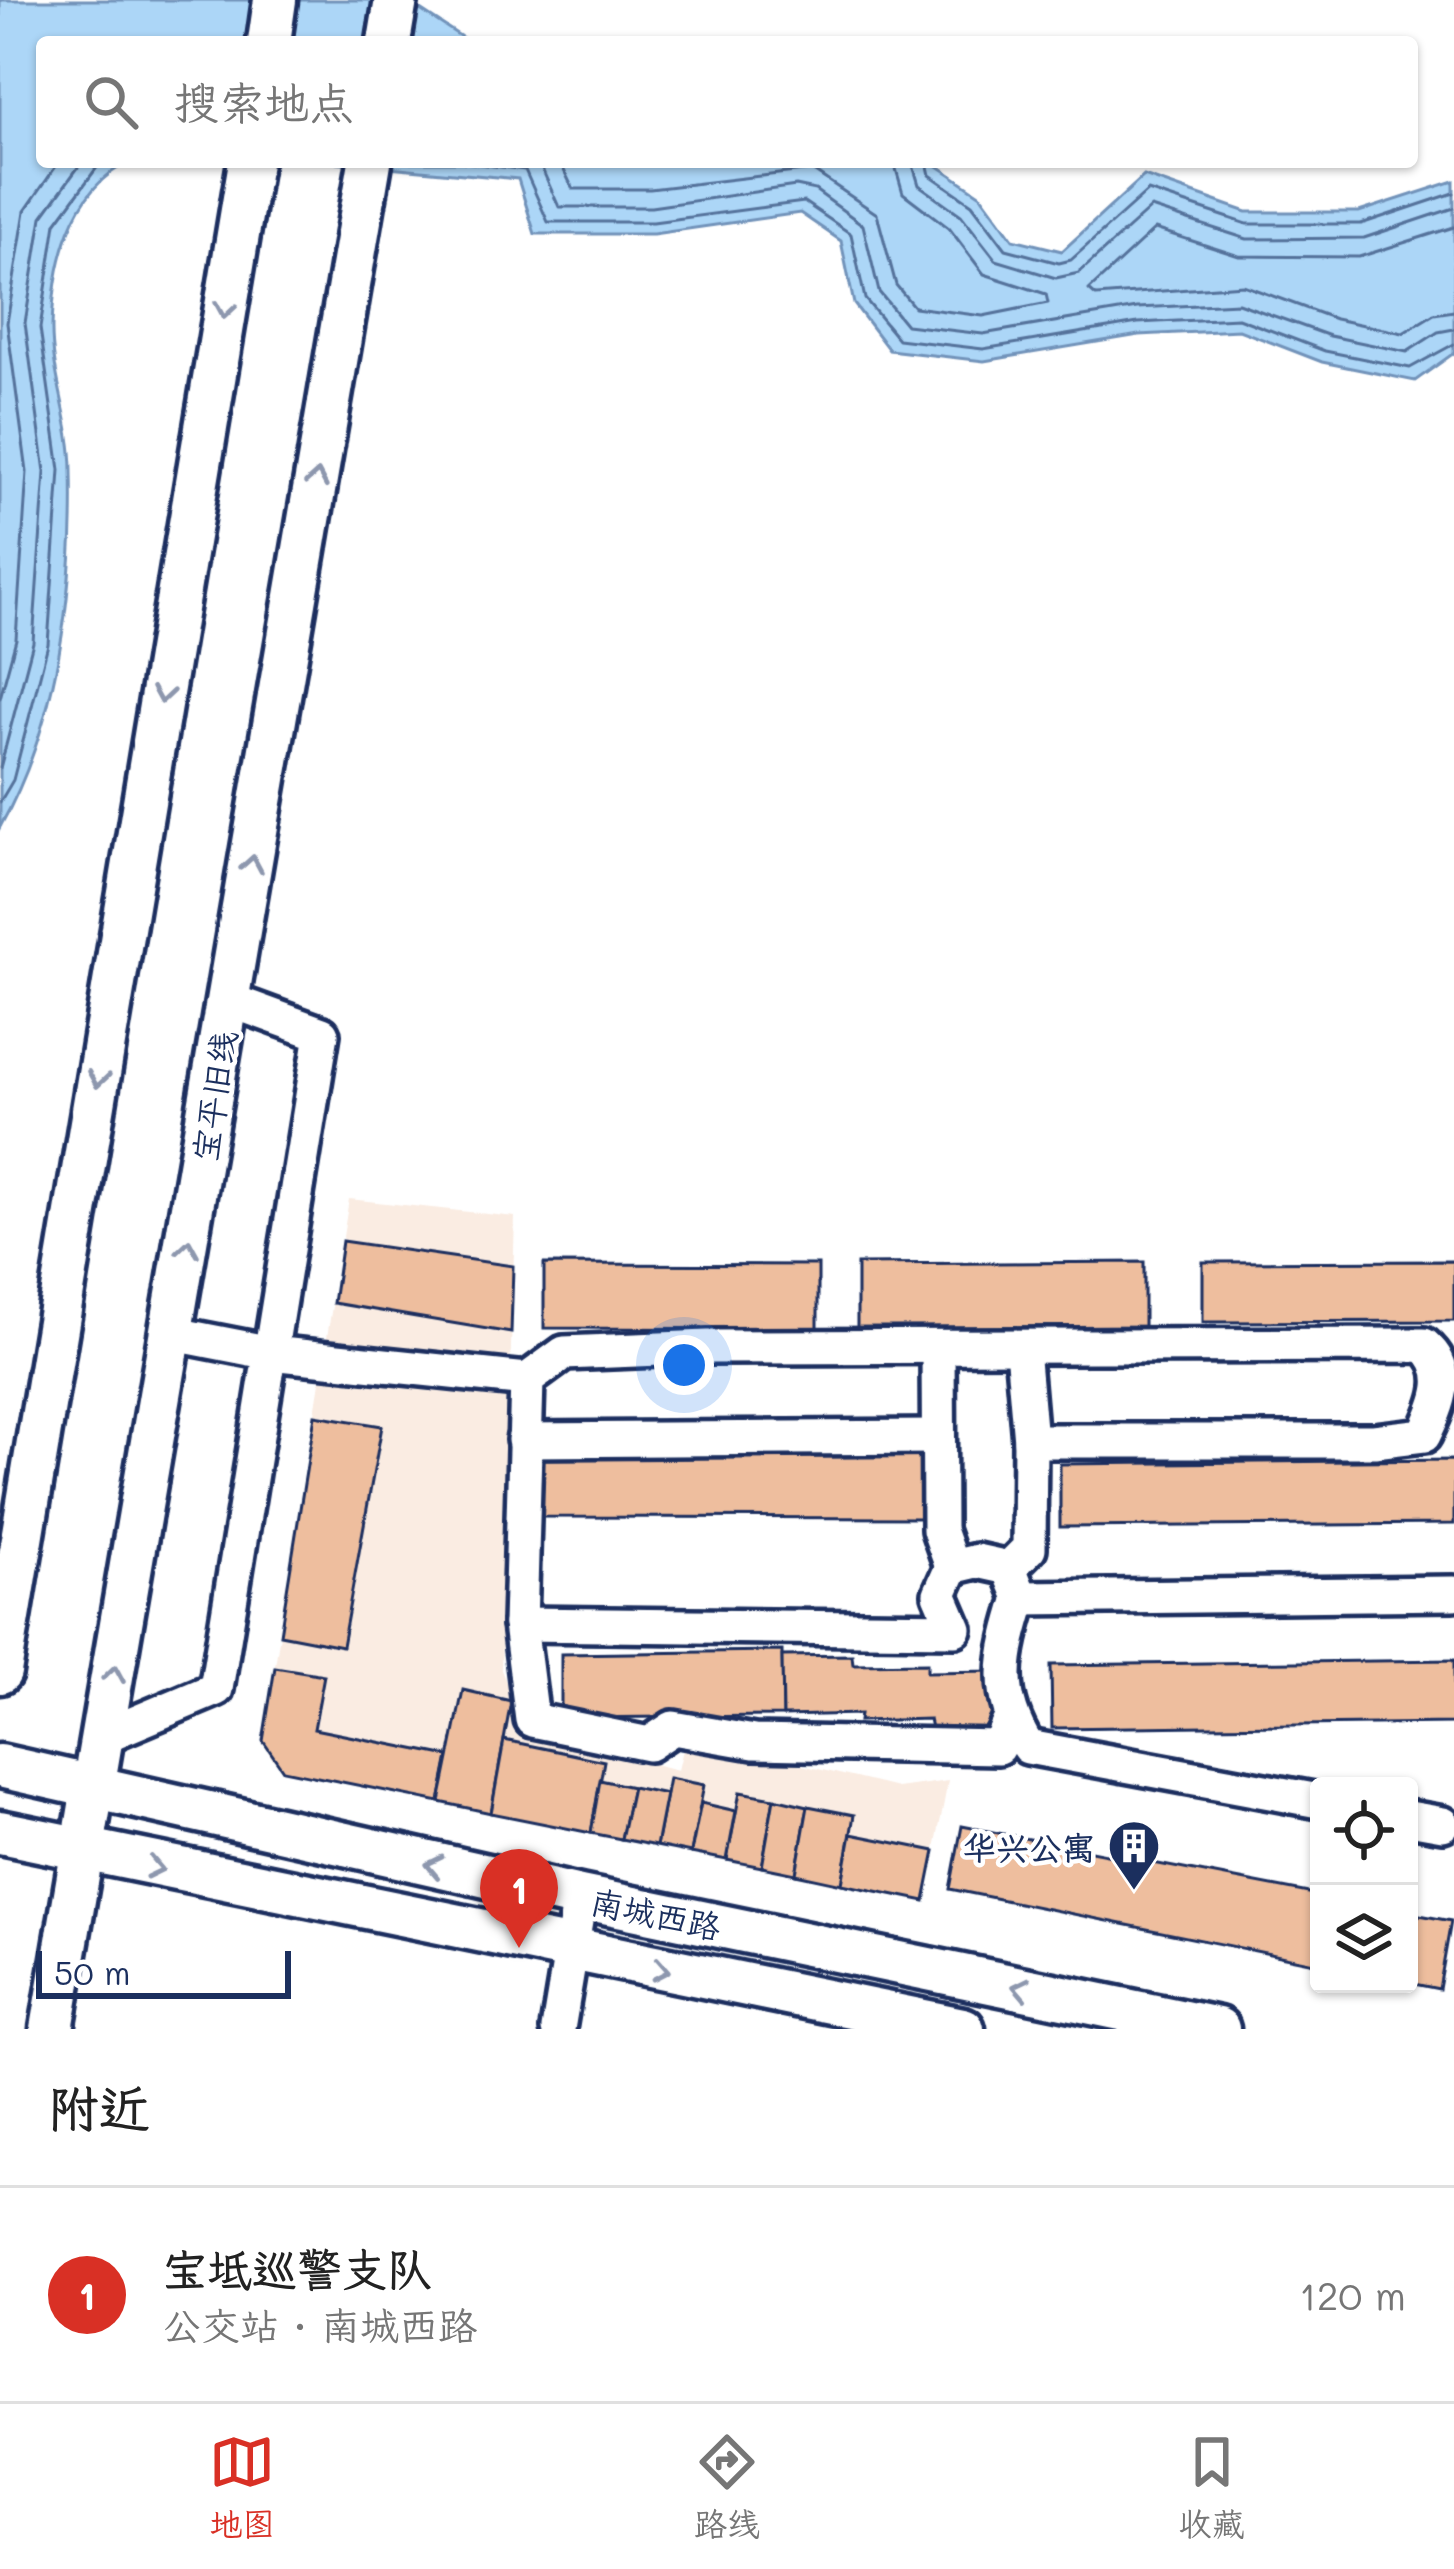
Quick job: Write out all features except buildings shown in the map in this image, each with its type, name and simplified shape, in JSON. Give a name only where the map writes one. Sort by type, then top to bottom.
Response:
[{"type":"main road","points":[[270,36],[275,0]]},
{"type":"main road","points":[[390,36],[396,0]]},
{"type":"main road","name":"宝平旧线","points":[[52,2029],[369,168]]},
{"type":"main road","points":[[0,1672],[247,178]]},
{"type":"main road","name":"南城西路","points":[[0,1766],[580,1898],[1218,2029]]},
{"type":"main road","name":"南城西路","points":[[0,1832],[82,1853],[948,2027]]},
{"type":"street","points":[[104,1736],[216,1689],[322,1034],[229,1000]]},
{"type":"street","points":[[174,1334],[271,1353],[527,1380],[564,1353],[708,1347],[1424,1345],[1436,1355],[1443,1379],[1424,1435],[1374,1441],[1030,1441]]},
{"type":"street","points":[[938,1349],[939,1530],[952,1567],[940,1594],[955,1629]]},
{"type":"street","points":[[1022,1349],[1030,1441],[1029,1548],[1002,1655],[1010,1720],[1028,1748],[1310,1800]]},
{"type":"street","points":[[527,1380],[520,1624],[532,1720],[650,1744],[673,1728],[754,1742],[998,1748],[1010,1720]]},
{"type":"street","points":[[524,1440],[938,1437]]},
{"type":"street","points":[[952,1567],[977,1562],[1014,1597],[1454,1593]]},
{"type":"street","points":[[520,1624],[955,1629],[981,1634],[1014,1597]]},
{"type":"street","points":[[1418,1820],[1444,1824]]},
{"type":"street","points":[[558,2029],[580,1898]]},
{"type":"shaded area","points":[[349,1199],[515,1217],[501,1670],[515,1703],[516,1730],[678,1770],[686,1737],[897,1788],[948,1781],[925,1901],[283,1770],[271,1757],[263,1741]]},
{"type":"water","points":[[0,0],[405,0],[460,36],[36,36],[36,168],[119,168],[92,191],[79,210],[57,279],[53,344],[72,471],[66,608],[36,744],[0,827]]},
{"type":"water","points":[[399,168],[941,168],[981,195],[1013,239],[1062,251],[1144,176],[1247,212],[1359,212],[1454,181],[1454,353],[1415,381],[1322,362],[1239,330],[1139,335],[984,361],[889,350],[854,304],[841,241],[800,213],[653,234],[535,234],[518,179]]},
{"type":"place","name":"华兴公寓","points":[[1134,1892]]},
{"type":"place","name":"宝坻巡警支队","points":[[519,1948]]}]
